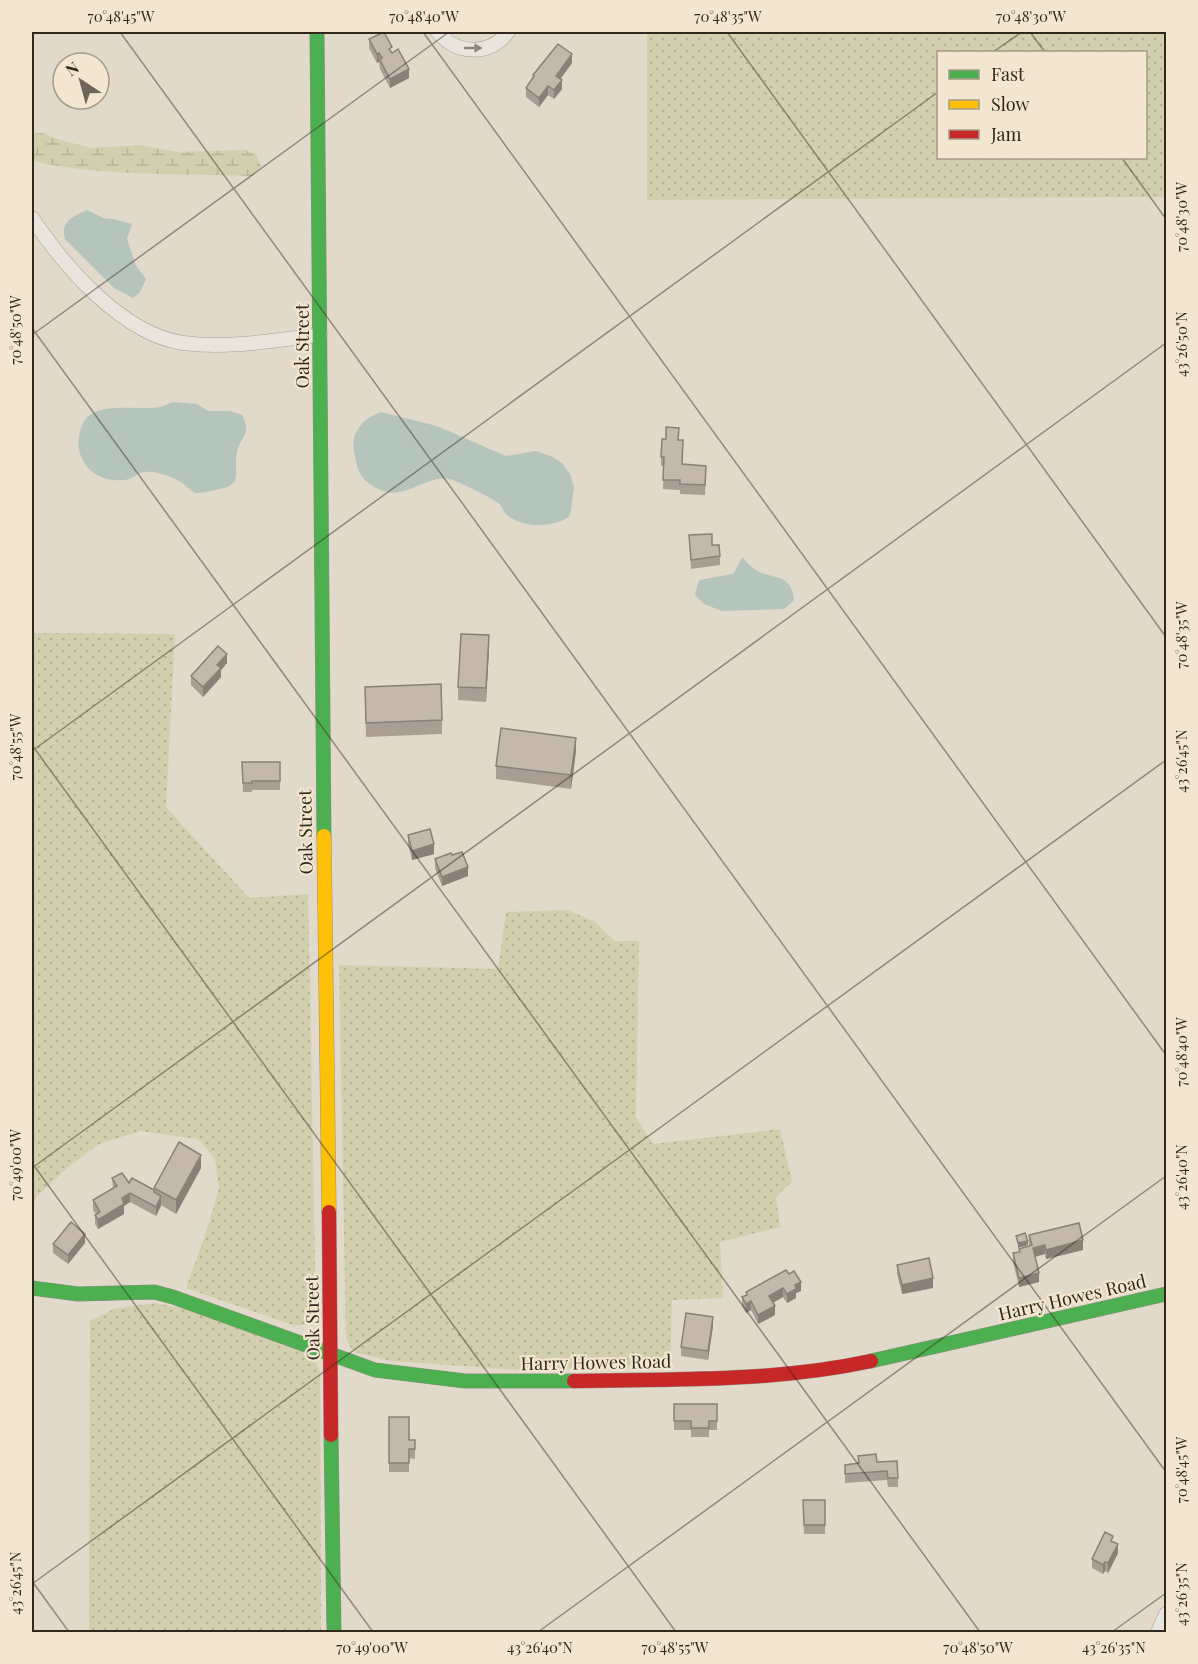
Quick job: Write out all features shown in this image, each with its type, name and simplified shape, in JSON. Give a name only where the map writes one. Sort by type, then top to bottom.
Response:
[{"type":"main road","name":"Oak Street","points":[[317,32],[322,734],[334,1632]]},
{"type":"main road","name":"Harry Howes Road","points":[[32,1288],[78,1294],[154,1292],[375,1370],[465,1382],[711,1378],[784,1374],[847,1366],[1167,1294]]},
{"type":"street","points":[[438,32],[452,44],[466,50],[479,50],[493,45],[508,32]]},
{"type":"street","points":[[32,218],[49,244],[103,301],[151,333],[181,342],[215,345],[320,334]]},
{"type":"street","points":[[1158,1632],[1167,1614]]},
{"type":"green space","points":[[647,32],[1166,32],[1166,197],[647,200]]},
{"type":"green space","points":[[43,133],[91,148],[139,145],[177,152],[245,150],[256,154],[261,166],[252,176],[114,172],[59,166],[32,161],[32,134]]},
{"type":"green space","points":[[32,633],[175,634],[166,807],[249,898],[308,894],[316,1312],[305,1324],[293,1325],[186,1288],[219,1189],[215,1159],[198,1139],[140,1131],[99,1144],[67,1168],[36,1197],[32,1212]]},
{"type":"green space","points":[[567,910],[594,921],[615,941],[639,941],[636,1117],[653,1144],[780,1129],[792,1182],[776,1197],[780,1227],[720,1242],[723,1298],[672,1300],[670,1365],[519,1370],[391,1361],[358,1353],[350,1347],[346,1338],[339,965],[498,969],[506,912]]},
{"type":"green space","points":[[155,1303],[186,1309],[305,1353],[314,1359],[320,1371],[321,1632],[89,1632],[90,1321],[114,1309]]},
{"type":"shaded area","points":[[87,210],[103,218],[132,224],[127,239],[136,266],[146,279],[140,292],[133,298],[114,288],[65,239],[64,228],[69,220]]},
{"type":"shaded area","points":[[173,402],[197,404],[208,411],[230,411],[242,415],[246,431],[237,452],[235,481],[231,485],[197,493],[176,479],[160,473],[147,472],[127,480],[111,480],[100,477],[85,464],[79,445],[79,434],[83,423],[89,416],[107,409],[151,408]]},
{"type":"shaded area","points":[[381,412],[437,426],[506,456],[536,451],[553,457],[563,464],[570,474],[574,487],[570,516],[546,525],[520,522],[506,514],[499,504],[489,497],[453,480],[432,480],[394,493],[374,487],[359,472],[353,443],[362,423]]},
{"type":"shaded area","points":[[742,557],[760,572],[789,584],[794,600],[784,609],[722,611],[704,604],[695,595],[699,580],[733,574]]},
{"type":"building","points":[[384,32],[392,47],[389,49],[392,53],[398,49],[409,69],[390,79],[380,60],[382,58],[379,53],[377,54],[369,39]]},
{"type":"building","points":[[558,44],[572,54],[556,76],[562,80],[554,90],[548,86],[539,98],[526,88],[533,75]]},
{"type":"building","points":[[666,427],[679,428],[678,440],[683,440],[682,464],[706,466],[705,485],[680,484],[680,480],[663,480],[662,439],[666,439]]},
{"type":"building","points":[[712,534],[712,545],[719,545],[720,556],[691,560],[689,535]]},
{"type":"building","points":[[461,634],[489,635],[486,688],[458,687]]},
{"type":"building","points":[[218,646],[227,654],[217,665],[221,668],[203,687],[191,676]]},
{"type":"building","points":[[441,684],[442,720],[366,723],[365,687]]},
{"type":"building","points":[[501,728],[576,738],[571,775],[496,766]]},
{"type":"building","points":[[242,762],[280,762],[280,781],[243,783]]},
{"type":"building","points":[[430,829],[434,844],[412,851],[408,835]]},
{"type":"building","points":[[462,852],[468,867],[442,877],[435,859]]},
{"type":"building","points":[[179,1142],[201,1155],[176,1200],[154,1188]]},
{"type":"building","points":[[122,1173],[129,1183],[132,1178],[161,1196],[156,1207],[130,1193],[122,1198],[124,1204],[98,1220],[95,1215],[100,1212],[93,1200],[117,1186],[112,1178]]},
{"type":"building","points":[[71,1222],[85,1234],[68,1255],[53,1244]]},
{"type":"building","points":[[1079,1223],[1083,1240],[1046,1250],[1045,1245],[1033,1248],[1039,1273],[1019,1278],[1013,1253],[1032,1245],[1029,1235]]},
{"type":"building","points":[[1025,1233],[1028,1241],[1018,1243],[1016,1236]]},
{"type":"building","points":[[929,1258],[933,1278],[902,1285],[897,1265]]},
{"type":"building","points":[[786,1270],[789,1274],[794,1271],[801,1282],[795,1285],[796,1289],[787,1294],[783,1288],[769,1296],[775,1306],[758,1315],[751,1301],[746,1304],[742,1297],[747,1295],[746,1292]]},
{"type":"building","points":[[686,1313],[713,1317],[708,1351],[681,1347]]},
{"type":"building","points":[[674,1404],[717,1404],[717,1421],[709,1421],[709,1428],[691,1428],[691,1421],[674,1421]]},
{"type":"building","points":[[389,1417],[409,1417],[409,1440],[415,1440],[415,1449],[409,1449],[409,1463],[389,1463]]},
{"type":"building","points":[[876,1454],[877,1462],[897,1461],[898,1478],[888,1478],[887,1471],[845,1474],[845,1465],[859,1463],[858,1456]]},
{"type":"building","points":[[803,1500],[825,1500],[825,1525],[804,1525]]},
{"type":"building","points":[[1105,1532],[1113,1536],[1111,1541],[1118,1544],[1108,1563],[1105,1562],[1103,1565],[1092,1559]]},
{"type":"traffic: fast","points":[[317,32],[324,836]]},
{"type":"traffic: fast","points":[[32,1288],[78,1294],[154,1292],[375,1370],[465,1381],[574,1381]]},
{"type":"traffic: fast","points":[[871,1361],[1166,1294]]},
{"type":"traffic: fast","points":[[331,1435],[334,1632]]},
{"type":"traffic: slow","points":[[324,836],[329,1212]]},
{"type":"traffic: jam","points":[[329,1212],[331,1435]]},
{"type":"traffic: jam","points":[[574,1381],[761,1376],[798,1373],[871,1361]]}]
